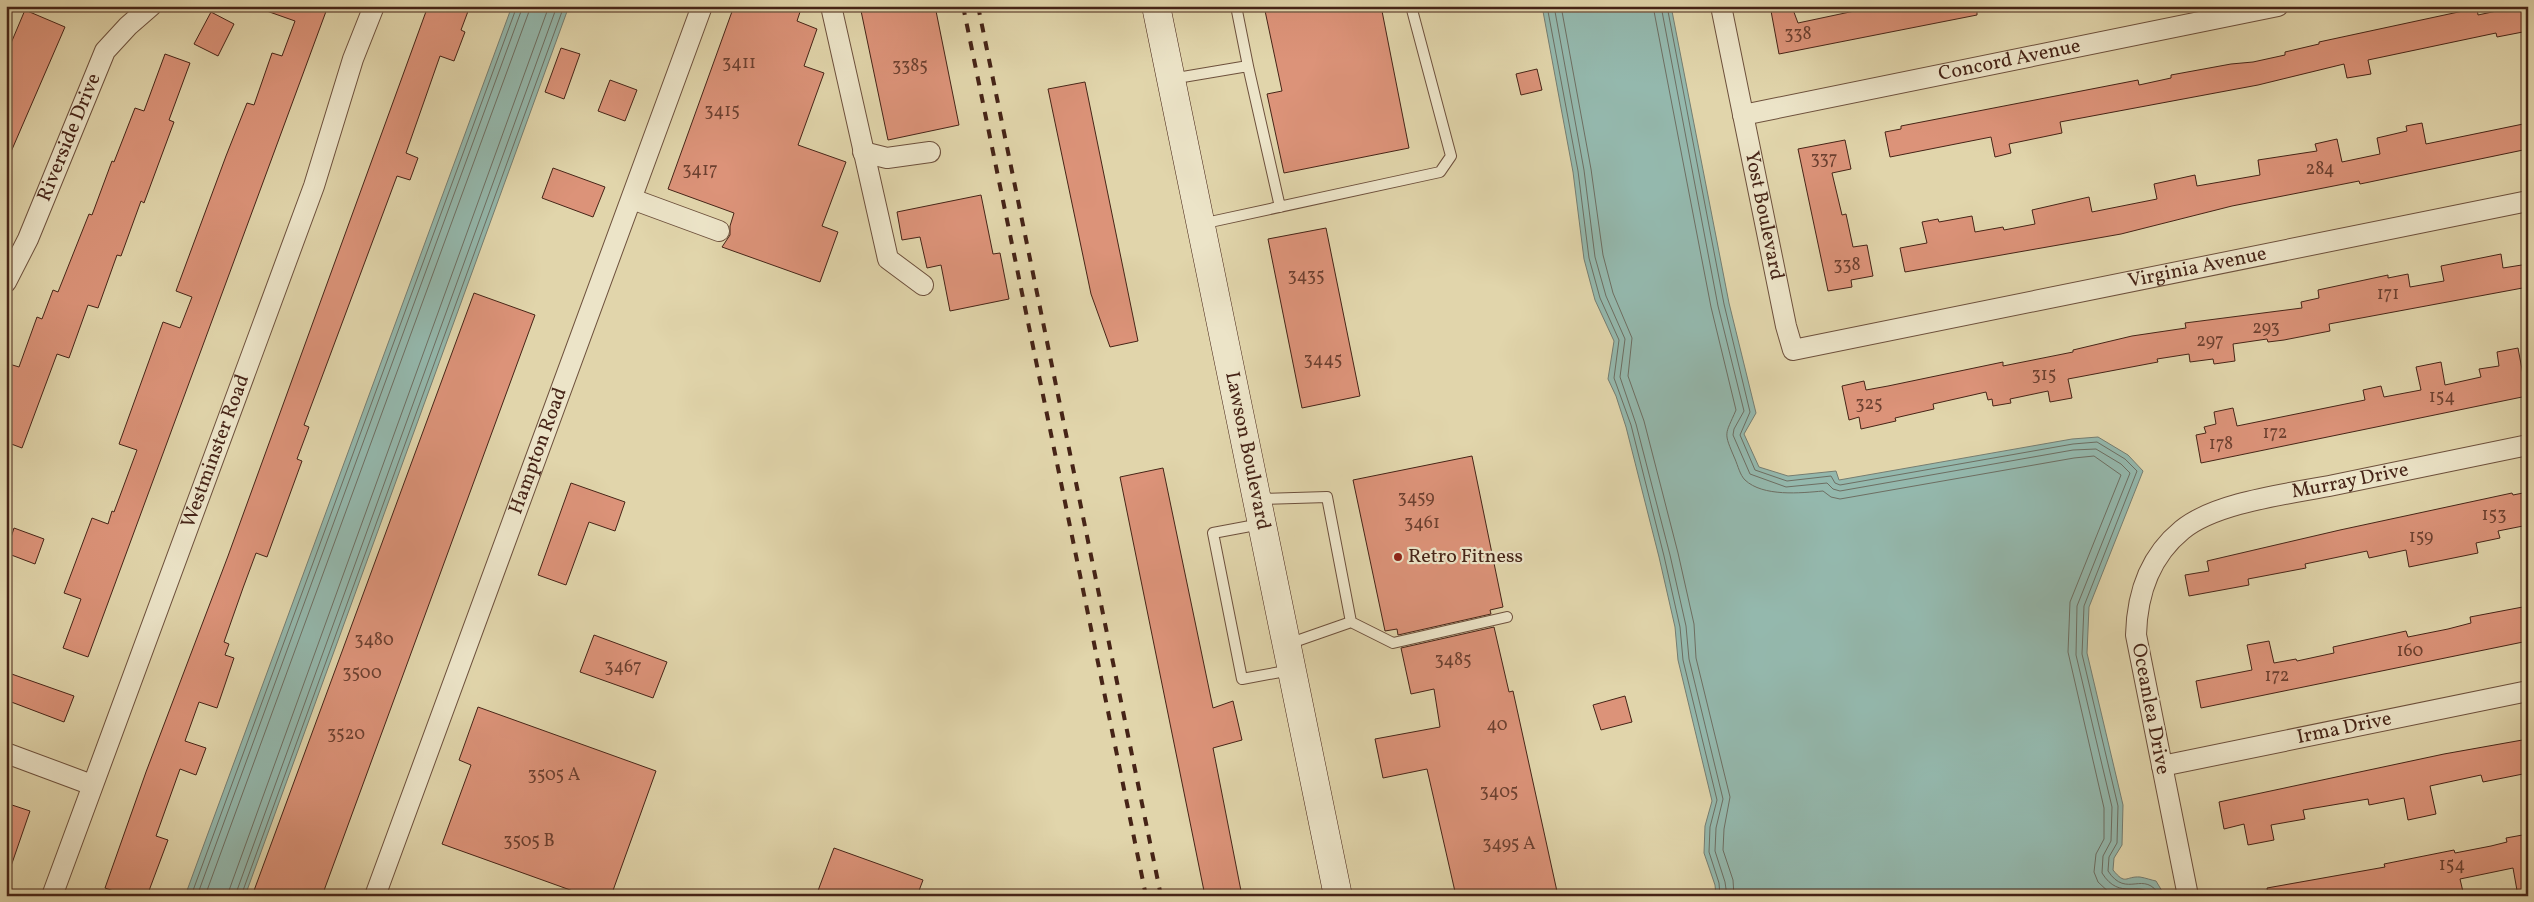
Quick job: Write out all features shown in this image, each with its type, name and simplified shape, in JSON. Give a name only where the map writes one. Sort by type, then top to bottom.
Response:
[{"type":"main road","name":"Lawson Boulevard","points":[[1156,6],[1338,896]]},
{"type":"street","name":"Riverside Drive","points":[[6,282],[28,239],[105,51],[128,26],[151,6]]},
{"type":"street","name":"Westminster Road","points":[[52,896],[311,196],[353,58],[374,6]]},
{"type":"street","name":"Hampton Road","points":[[382,894],[702,6]]},
{"type":"street","points":[[831,6],[888,259],[923,285]]},
{"type":"street","name":"Yost Boulevard","points":[[1721,6],[1786,326],[1793,350],[1867,335]]},
{"type":"street","name":"Concord Avenue","points":[[1743,115],[2278,6]]},
{"type":"street","points":[[863,152],[887,158],[930,152]]},
{"type":"street","points":[[632,199],[719,231]]},
{"type":"street","name":"Virginia Avenue","points":[[1867,335],[2528,201]]},
{"type":"street","name":"Murray Drive","points":[[2178,533],[2204,517],[2251,502],[2528,446]]},
{"type":"street","name":"Oceanlea Drive","points":[[2178,533],[2159,554],[2142,585],[2137,612],[2136,635],[2188,896]]},
{"type":"street","name":"Irma Drive","points":[[2162,766],[2528,691]]},
{"type":"street","points":[[6,753],[92,785]]},
{"type":"lane","points":[[1236,6],[1280,207]]},
{"type":"lane","points":[[1200,224],[1440,172],[1451,156],[1411,6]]},
{"type":"lane","points":[[1170,79],[1248,66]]},
{"type":"lane","points":[[1327,497],[1351,622],[1289,657],[1242,679],[1213,533],[1259,511],[1327,497]]},
{"type":"lane","points":[[1351,622],[1393,643],[1507,617]]},
{"type":"water","points":[[512,6],[569,6],[245,896],[185,896]]},
{"type":"water","points":[[1542,6],[1671,6],[1729,303],[1756,413],[1744,434],[1759,467],[1788,476],[1836,471],[1839,480],[2072,439],[2098,437],[2128,455],[2143,471],[2089,607],[2087,653],[2123,805],[2122,845],[2114,858],[2113,870],[2123,879],[2140,877],[2156,881],[2165,896],[1716,896],[1715,885],[1704,853],[1705,826],[1712,801],[1678,660],[1675,627],[1659,557],[1626,427],[1616,396],[1608,379],[1614,341],[1595,300],[1584,259],[1573,172]]},
{"type":"building","points":[[262,6],[328,6],[88,657],[63,648],[81,599],[64,593],[92,518],[108,524],[112,511],[114,512],[137,450],[119,444],[163,322],[180,328],[192,297],[176,291],[226,156],[247,103],[254,105],[272,53],[282,56],[295,21],[261,9]]},
{"type":"building","points":[[428,6],[470,6],[461,30],[465,32],[454,61],[440,56],[406,153],[418,158],[410,180],[397,176],[304,425],[309,427],[297,459],[302,461],[267,557],[256,553],[243,588],[224,642],[229,644],[225,655],[234,658],[217,708],[199,702],[185,741],[206,748],[196,775],[180,769],[156,836],[168,840],[147,896],[128,896],[105,888],[146,772],[228,556]]},
{"type":"building","points":[[734,6],[802,6],[797,21],[817,29],[804,66],[824,73],[798,145],[846,162],[822,226],[838,232],[820,282],[722,247],[730,235],[730,226],[734,213],[668,189]]},
{"type":"building","points":[[860,6],[935,6],[959,125],[888,140]]},
{"type":"building","points":[[1264,6],[1381,6],[1409,148],[1284,173],[1267,94],[1282,91]]},
{"type":"building","points":[[1878,6],[1977,6],[1977,15],[1779,54],[1771,11],[1792,7],[1798,23]]},
{"type":"building","points":[[2528,6],[2528,31],[2497,37],[2496,33],[2368,60],[2371,74],[2347,78],[2344,64],[2258,85],[2060,122],[2062,133],[2009,144],[2011,153],[1995,157],[1991,137],[1890,157],[1885,132],[1901,129],[1901,126],[2138,80],[2139,85],[2171,78],[2171,75],[2253,62],[2285,55],[2285,52],[2319,44],[2319,42],[2477,8],[2478,15]]},
{"type":"building","points":[[25,10],[65,27],[7,161],[6,55]]},
{"type":"building","points":[[211,12],[234,24],[218,56],[194,44]]},
{"type":"building","points":[[561,48],[580,54],[564,99],[545,92]]},
{"type":"building","points":[[165,54],[190,63],[169,120],[174,122],[144,203],[141,201],[121,256],[117,255],[98,308],[88,305],[69,358],[57,354],[22,448],[6,442],[6,363],[19,367],[37,317],[42,319],[53,290],[58,292],[89,214],[92,215],[112,161],[114,162],[135,108],[144,111]]},
{"type":"building","points":[[1537,69],[1542,90],[1521,95],[1516,74]]},
{"type":"building","points":[[610,80],[637,90],[625,121],[598,111]]},
{"type":"building","points":[[1085,82],[1138,341],[1110,347],[1091,294],[1048,89]]},
{"type":"building","points":[[2422,123],[2426,144],[2528,123],[2528,149],[2360,184],[2359,181],[2232,206],[2121,234],[1905,272],[1900,248],[1927,243],[1922,222],[1938,219],[1939,222],[1972,216],[1975,232],[2003,227],[2004,230],[2035,224],[2032,210],[2089,197],[2092,212],[2157,199],[2154,184],[2195,175],[2197,186],[2260,175],[2258,160],[2317,151],[2315,144],[2337,139],[2342,162],[2380,154],[2377,138],[2407,131],[2406,126]]},
{"type":"building","points":[[1845,140],[1851,169],[1832,173],[1842,215],[1846,214],[1853,247],[1867,245],[1873,276],[1851,280],[1852,287],[1828,291],[1798,149]]},
{"type":"building","points":[[553,168],[605,187],[593,217],[542,198]]},
{"type":"building","points":[[981,195],[993,254],[1000,253],[1009,299],[950,311],[941,265],[927,268],[920,237],[902,240],[897,212]]},
{"type":"building","points":[[1326,228],[1360,396],[1302,408],[1268,239]]},
{"type":"building","points":[[2501,254],[2503,268],[2528,264],[2528,287],[2329,324],[2330,331],[2284,340],[2268,342],[2267,339],[2233,344],[2235,361],[2214,364],[2213,359],[2190,362],[2189,354],[2157,359],[2158,362],[2068,379],[2072,398],[2050,402],[2048,391],[2010,399],[2011,403],[1993,406],[1992,399],[1988,400],[1986,392],[1933,404],[1934,409],[1895,418],[1896,421],[1861,429],[1859,417],[1849,420],[1842,386],[1864,381],[1866,390],[2003,362],[2003,366],[2073,352],[2073,350],[2132,336],[2186,328],[2185,323],[2302,308],[2301,302],[2319,298],[2318,290],[2388,275],[2388,278],[2408,274],[2410,287],[2444,281],[2441,266]]},
{"type":"building","points":[[474,293],[535,315],[322,896],[252,896]]},
{"type":"building","points":[[2518,348],[2527,396],[2201,463],[2196,435],[2206,433],[2204,427],[2216,424],[2214,412],[2233,408],[2237,426],[2365,400],[2363,390],[2381,386],[2384,397],[2421,390],[2416,367],[2441,362],[2445,385],[2481,377],[2479,369],[2499,366],[2497,352]]},
{"type":"building","points":[[1472,456],[1503,607],[1490,610],[1491,614],[1398,635],[1397,629],[1385,631],[1353,480]]},
{"type":"building","points":[[1163,468],[1213,708],[1233,701],[1242,740],[1213,748],[1242,896],[1205,896],[1120,477]]},
{"type":"building","points":[[571,483],[625,502],[615,531],[589,522],[566,585],[538,575]]},
{"type":"building","points":[[2528,492],[2528,525],[2498,531],[2500,538],[2476,543],[2478,553],[2409,567],[2406,550],[2369,558],[2367,551],[2305,564],[2306,568],[2248,579],[2249,585],[2189,596],[2185,575],[2209,571],[2207,561],[2512,493],[2513,495]]},
{"type":"building","points":[[14,528],[44,539],[35,564],[6,553]]},
{"type":"building","points":[[2528,606],[2528,641],[2201,708],[2196,681],[2252,670],[2247,645],[2269,641],[2274,663],[2296,659],[2297,661],[2334,653],[2333,647],[2406,631],[2408,637],[2448,629],[2471,623],[2470,617]]},
{"type":"building","points":[[1494,627],[1509,692],[1513,691],[1558,896],[1456,896],[1427,769],[1383,778],[1375,739],[1440,727],[1434,689],[1411,694],[1401,648]]},
{"type":"building","points":[[594,635],[667,662],[653,698],[580,672]]},
{"type":"building","points":[[6,672],[74,696],[64,722],[6,700]]},
{"type":"building","points":[[1625,696],[1632,722],[1601,730],[1593,705]]},
{"type":"building","points":[[478,707],[656,771],[611,896],[587,896],[442,844],[471,765],[459,760]]},
{"type":"building","points":[[2528,739],[2528,773],[2483,782],[2481,775],[2430,786],[2436,814],[2408,820],[2404,798],[2369,805],[2368,799],[2303,810],[2305,819],[2271,825],[2274,840],[2248,845],[2244,824],[2224,829],[2219,802],[2444,754]]},
{"type":"building","points":[[6,803],[30,811],[9,872],[6,872]]},
{"type":"building","points":[[2528,834],[2528,896],[2518,896],[2513,868],[2460,879],[2464,896],[2391,896],[2390,893],[2375,896],[2268,896],[2267,888],[2385,867],[2384,864],[2454,850],[2455,853],[2491,846],[2507,842],[2506,838]]},
{"type":"building","points":[[834,848],[923,880],[917,896],[816,896]]},
{"type":"railway","points":[[963,6],[1146,896]]},
{"type":"railway","points":[[978,6],[1161,896]]},
{"type":"place","name":"Retro Fitness","points":[[1398,557]]}]
